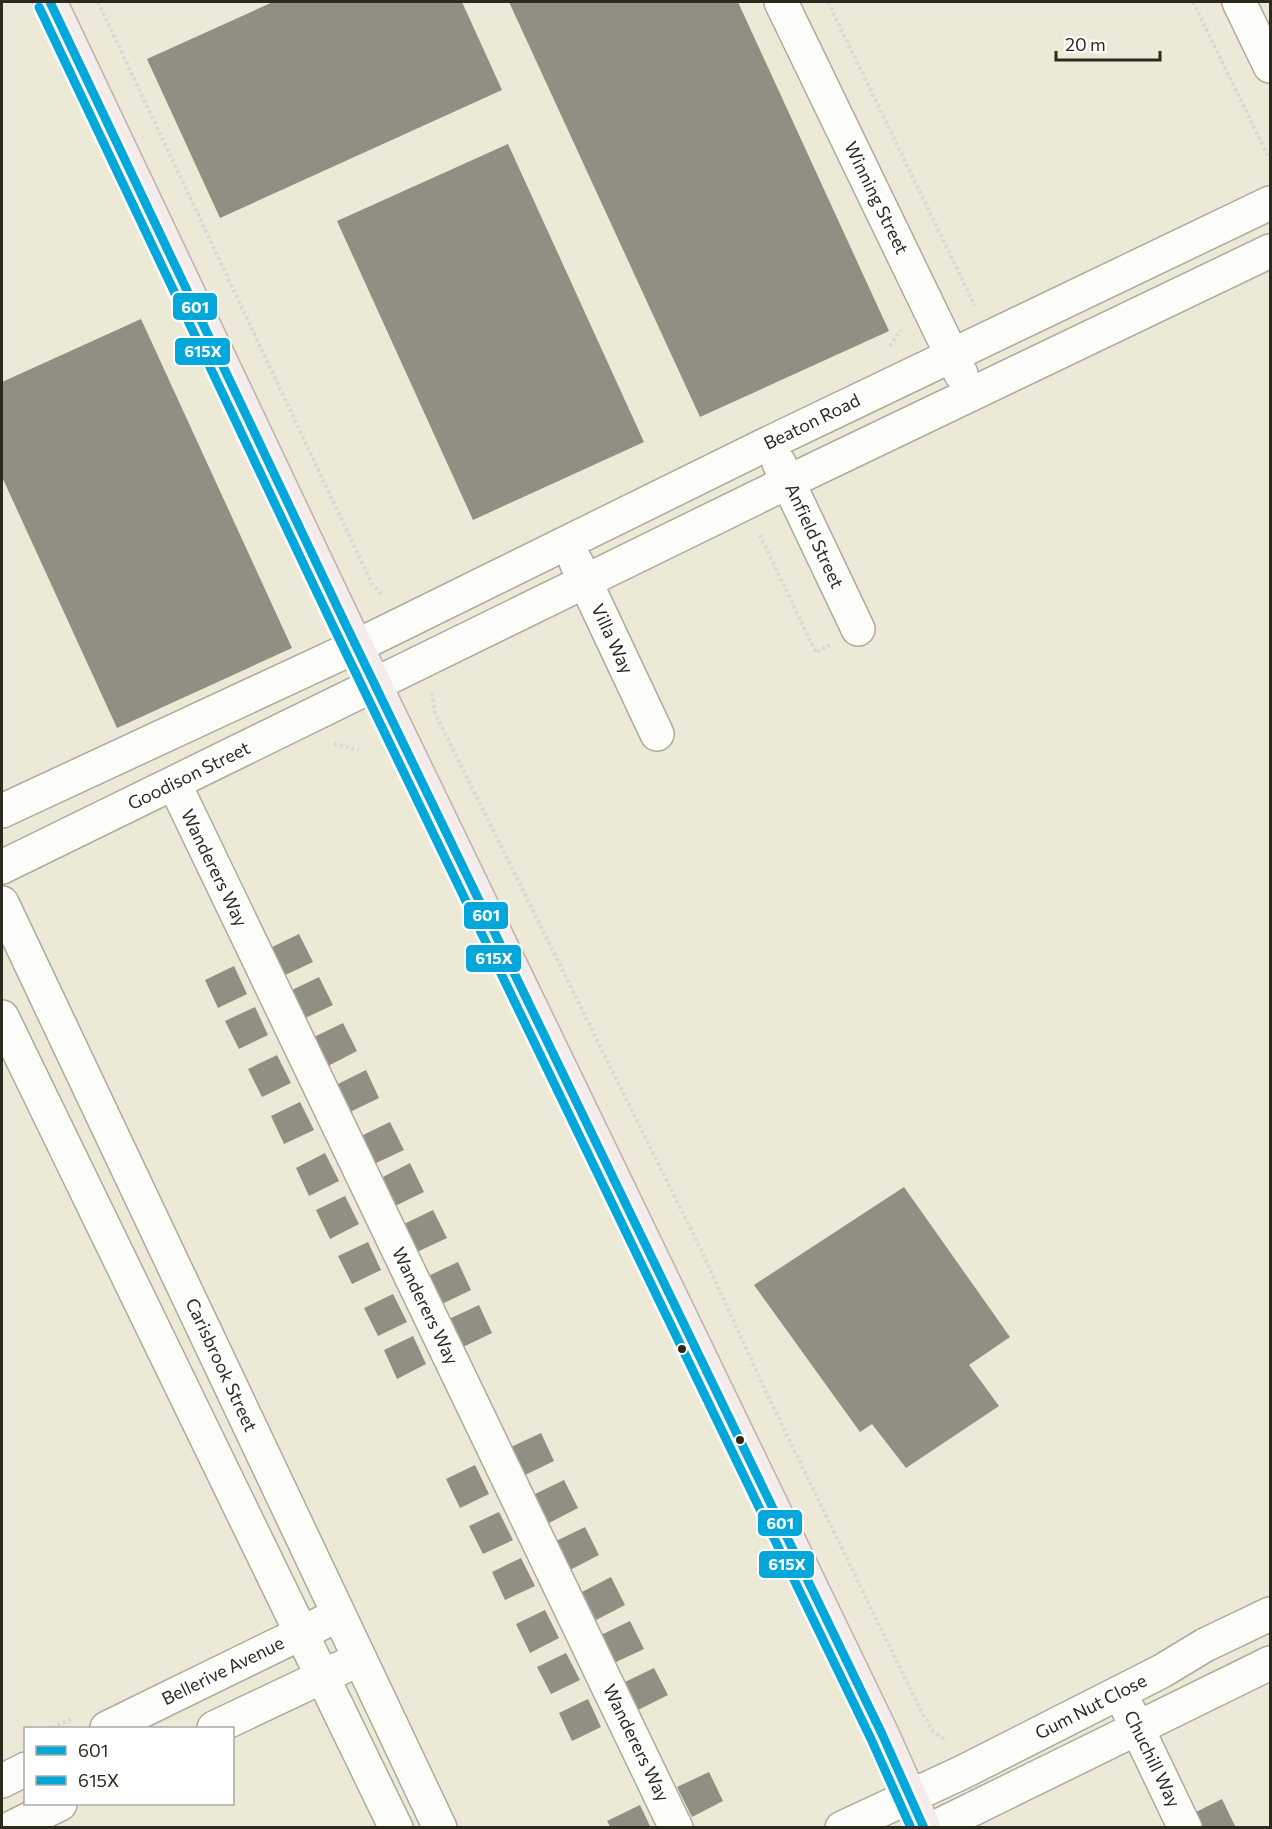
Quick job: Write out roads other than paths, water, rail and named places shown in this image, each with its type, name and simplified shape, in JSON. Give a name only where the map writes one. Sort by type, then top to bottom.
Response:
[{"type":"main road","points":[[50,2],[357,646],[857,1680],[924,1827]]},
{"type":"street","name":"Winning Street","points":[[781,2],[971,394]]},
{"type":"street","points":[[1239,2],[1270,66]]},
{"type":"street","name":"Beaton Road","points":[[357,646],[769,443],[1270,203]]},
{"type":"street","points":[[377,684],[788,482],[1270,251]]},
{"type":"street","name":"Anfield Street","points":[[769,443],[858,629]]},
{"type":"street","name":"Villa Way","points":[[567,544],[657,734]]},
{"type":"street","points":[[2,811],[357,646]]},
{"type":"street","name":"Goodison Street","points":[[2,867],[377,684]]},
{"type":"street","name":"Wanderers Way","points":[[174,783],[676,1827]]},
{"type":"street","name":"Carisbrook Street","points":[[2,903],[440,1827]]},
{"type":"street","points":[[2,1017],[303,1631],[396,1827]]},
{"type":"street","name":"Gum Nut Close","points":[[842,1827],[963,1772],[1270,1614]]},
{"type":"street","name":"Bellerive Avenue","points":[[109,1727],[339,1615]]},
{"type":"street","points":[[216,1727],[361,1659]]},
{"type":"street","name":"Gum Nut Close","points":[[934,1827],[1270,1664]]},
{"type":"street","name":"Chuchill Way","points":[[1119,1691],[1185,1827]]},
{"type":"street","points":[[2,1781],[24,1770]]},
{"type":"street","points":[[11,1827],[56,1805]]}]
